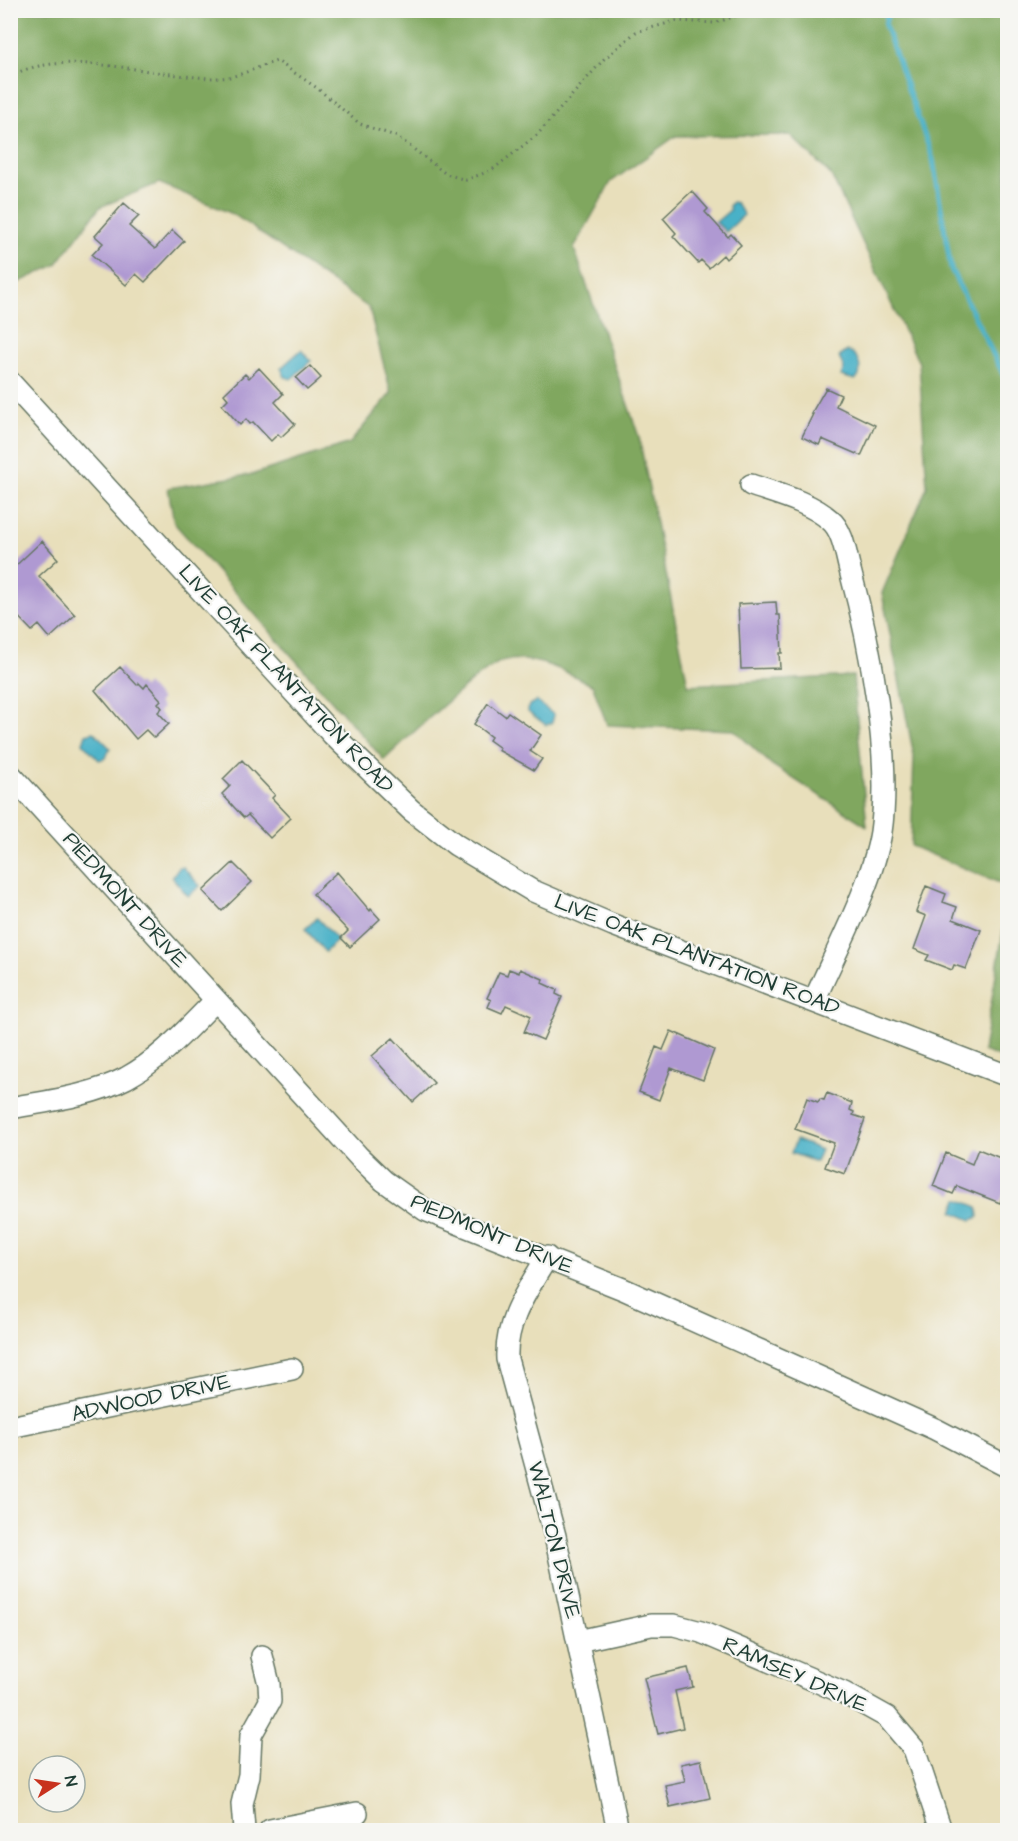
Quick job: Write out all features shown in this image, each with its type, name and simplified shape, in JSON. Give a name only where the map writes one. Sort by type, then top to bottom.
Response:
[{"type":"street","name":"LIVE OAK PLANTATION ROAD","points":[[10,382],[332,734],[394,794],[447,838],[492,869],[531,890],[613,925],[1008,1076]]},
{"type":"street","points":[[751,485],[799,502],[832,520],[843,545],[859,605],[880,732],[883,793],[881,833],[870,871],[814,1001]]},
{"type":"street","name":"PIEDMONT DRIVE","points":[[10,774],[359,1157],[409,1200],[459,1225],[547,1257],[935,1429],[1008,1467]]},
{"type":"street","points":[[10,1108],[92,1091],[124,1079],[169,1047],[216,1000]]},
{"type":"street","name":"WALTON DRIVE","points":[[547,1257],[512,1320],[506,1343],[507,1359],[555,1536],[618,1830]]},
{"type":"street","name":"ADWOOD DRIVE","points":[[10,1427],[292,1368]]},
{"type":"street","name":"RAMSEY DRIVE","points":[[578,1641],[651,1625],[674,1625],[701,1632],[844,1693],[887,1717],[915,1749],[940,1830]]},
{"type":"street","points":[[244,1830],[242,1804],[249,1775],[251,1736],[270,1701],[269,1684],[262,1656]]},
{"type":"street","points":[[270,1830],[357,1813]]},
{"type":"path","points":[[10,77],[22,70],[74,61],[173,76],[223,78],[277,61],[317,88],[360,124],[398,137],[446,174],[466,180],[492,170],[537,135],[604,59],[636,32],[676,21],[715,23],[753,10]]},
{"type":"green space","points":[[10,11],[1007,11],[1007,886],[911,846],[914,756],[882,593],[927,487],[919,363],[831,175],[790,135],[676,136],[611,182],[574,248],[639,437],[688,685],[853,676],[867,826],[772,765],[734,730],[607,725],[593,686],[562,670],[530,661],[506,660],[496,664],[445,704],[384,760],[174,523],[168,488],[254,474],[350,443],[391,393],[369,308],[233,214],[159,183],[100,207],[56,265],[11,286]]},
{"type":"green space","points":[[1007,909],[1008,1060],[983,1051]]},
{"type":"water","points":[[732,202],[736,203],[744,215],[726,232],[716,222],[730,210],[729,206]]},
{"type":"water","points":[[301,350],[311,361],[291,379],[285,377],[281,368]]},
{"type":"water","points":[[847,351],[857,358],[859,364],[859,376],[855,380],[841,376],[844,368],[839,357]]},
{"type":"water","points":[[536,701],[554,715],[552,723],[546,725],[528,712],[529,705]]},
{"type":"water","points":[[94,732],[110,748],[106,758],[99,760],[83,743],[86,734]]},
{"type":"water","points":[[179,867],[183,867],[200,886],[188,896],[172,877]]},
{"type":"water","points":[[317,918],[338,940],[325,952],[305,929]]},
{"type":"water","points":[[796,1140],[821,1150],[816,1162],[791,1153]]},
{"type":"water","points":[[958,1199],[978,1207],[979,1217],[972,1220],[953,1212]]},
{"type":"building","points":[[692,191],[708,209],[705,212],[728,237],[731,234],[741,245],[726,259],[723,255],[709,268],[701,260],[698,263],[673,236],[676,233],[663,218]]},
{"type":"building","points":[[124,203],[139,216],[129,226],[155,249],[172,230],[184,241],[145,282],[136,274],[126,285],[92,255],[103,243],[95,236]]},
{"type":"building","points":[[310,366],[321,378],[307,390],[296,378]]},
{"type":"building","points":[[259,368],[283,394],[275,402],[295,424],[281,437],[278,434],[271,441],[253,422],[250,424],[246,419],[240,425],[222,405],[228,399],[224,394],[245,374],[249,378]]},
{"type":"building","points":[[826,388],[841,395],[836,406],[875,425],[861,456],[822,439],[819,445],[802,437],[813,414],[811,414]]},
{"type":"building","points":[[42,541],[58,559],[39,576],[75,615],[50,638],[39,625],[32,631],[10,608],[10,571]]},
{"type":"building","points":[[776,602],[777,615],[780,615],[782,653],[779,653],[780,668],[741,669],[738,604]]},
{"type":"building","points":[[120,667],[137,685],[139,683],[144,688],[147,684],[161,700],[158,703],[162,708],[158,712],[169,724],[154,738],[146,730],[136,739],[95,690]]},
{"type":"building","points":[[488,703],[505,716],[508,712],[541,735],[530,751],[542,759],[534,770],[498,750],[500,748],[489,740],[491,737],[474,724]]},
{"type":"building","points":[[242,760],[275,795],[272,798],[291,818],[270,838],[248,815],[244,818],[222,794],[230,786],[223,779]]},
{"type":"building","points":[[233,863],[252,882],[222,911],[203,891]]},
{"type":"building","points":[[337,872],[370,911],[371,909],[380,919],[350,947],[341,938],[348,931],[313,894]]},
{"type":"building","points":[[926,886],[946,894],[943,902],[957,907],[953,919],[981,930],[966,969],[954,965],[952,970],[926,960],[929,955],[914,949],[926,916],[916,912]]},
{"type":"building","points":[[509,969],[519,973],[520,969],[543,979],[542,983],[557,990],[556,994],[562,997],[543,1040],[524,1032],[531,1016],[506,1005],[502,1013],[488,1007],[491,1000],[487,998],[499,972],[507,975]]},
{"type":"building","points":[[671,1031],[714,1050],[703,1080],[671,1068],[659,1100],[639,1092],[656,1047],[663,1050]]},
{"type":"building","points":[[393,1038],[434,1083],[413,1102],[372,1056]]},
{"type":"building","points":[[827,1093],[852,1103],[850,1110],[854,1112],[853,1115],[865,1119],[845,1174],[825,1167],[834,1143],[795,1129],[807,1098],[818,1102],[820,1099],[824,1100]]},
{"type":"building","points":[[978,1149],[1008,1161],[1008,1184],[1000,1203],[957,1186],[953,1194],[933,1186],[946,1153],[972,1164]]},
{"type":"building","points":[[688,1668],[693,1687],[675,1691],[683,1728],[658,1734],[644,1678]]},
{"type":"building","points":[[701,1760],[710,1798],[670,1807],[665,1785],[685,1781],[681,1764]]},
{"type":"waterway","points":[[888,10],[885,25],[933,159],[951,269],[1008,384]]}]
